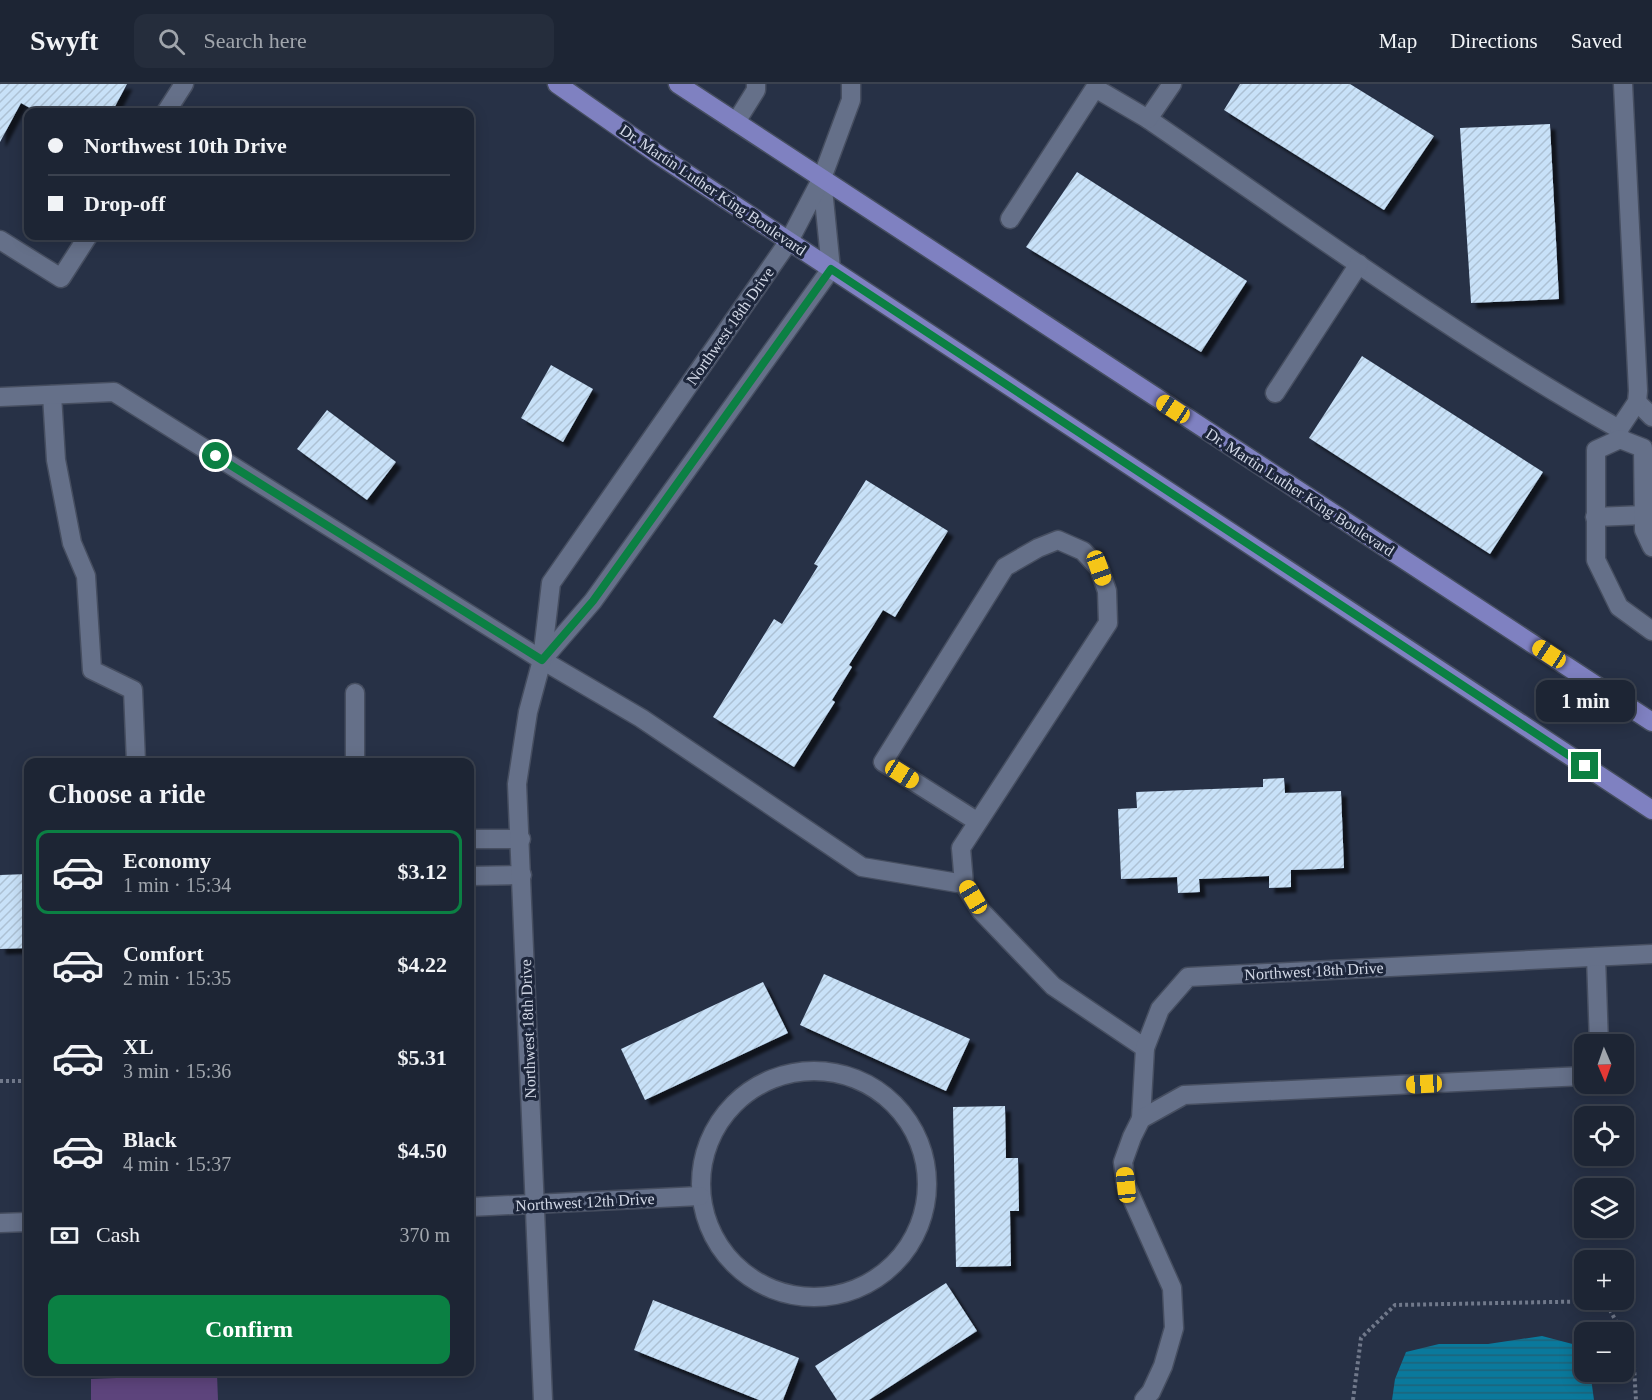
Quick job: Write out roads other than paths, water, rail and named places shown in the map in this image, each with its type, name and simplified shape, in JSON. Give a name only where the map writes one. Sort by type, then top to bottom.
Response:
[{"type":"main road","name":"Dr. Martin Luther King Boulevard","points":[[557,84],[663,158],[1652,810]]},
{"type":"main road","name":"Dr. Martin Luther King Boulevard","points":[[678,84],[1652,722]]},
{"type":"street","points":[[169,108],[184,84]]},
{"type":"street","points":[[736,122],[756,90],[756,84]]},
{"type":"street","name":"Northwest 18th Drive","points":[[543,1400],[517,784],[528,712],[542,660],[551,583],[789,241],[822,178],[851,100],[851,84]]},
{"type":"street","points":[[1148,119],[1172,84]]},
{"type":"street","points":[[1623,84],[1637,402],[1619,434],[1596,450],[1596,560],[1619,607],[1652,632]]},
{"type":"street","points":[[1010,219],[1095,88],[1148,119],[1359,264],[1643,448],[1644,530],[1652,547]]},
{"type":"street","points":[[822,178],[831,269]]},
{"type":"street","points":[[0,240],[61,278],[85,240]]},
{"type":"street","points":[[1275,393],[1359,264]]},
{"type":"street","name":"Northwest 18th Drive","points":[[542,660],[593,601],[831,269]]},
{"type":"street","points":[[0,397],[114,392],[542,660],[641,718],[862,867],[964,884]]},
{"type":"street","points":[[52,394],[56,460],[72,543],[86,576],[92,670],[133,690],[136,758]]},
{"type":"street","points":[[1637,402],[1652,417]]},
{"type":"street","points":[[1595,517],[1644,515]]},
{"type":"street","points":[[978,822],[883,762],[1005,567],[1038,548],[1058,540],[1083,551],[1099,568],[1107,591],[1108,623],[978,822],[961,848],[964,884],[981,911],[1053,986],[1145,1048]]},
{"type":"street","points":[[355,693],[355,758]]},
{"type":"street","points":[[474,839],[521,839]]},
{"type":"street","points":[[474,876],[522,875]]},
{"type":"street","name":"Northwest 18th Drive","points":[[1144,1400],[1151,1392],[1163,1366],[1174,1328],[1172,1288],[1126,1185],[1123,1162],[1141,1119],[1145,1048],[1160,1009],[1188,977],[1652,954]]},
{"type":"street","points":[[1596,957],[1599,1034]]},
{"type":"street","points":[[821,1071],[859,1080],[892,1102],[916,1133],[927,1170],[925,1209],[912,1242],[890,1269],[859,1288],[825,1297],[789,1295],[756,1282],[729,1260],[710,1230],[700,1196],[703,1157],[719,1121],[747,1093],[782,1075],[821,1071]]},
{"type":"street","points":[[1141,1119],[1184,1095],[1574,1076]]},
{"type":"street","name":"Northwest 12th Drive","points":[[474,1207],[700,1196]]},
{"type":"street","points":[[0,1223],[24,1222]]},
{"type":"water","points":[[1542,1336],[1574,1344],[1574,1382],[1592,1382],[1594,1400],[1392,1400],[1395,1379],[1406,1352],[1439,1344],[1488,1344]]}]
